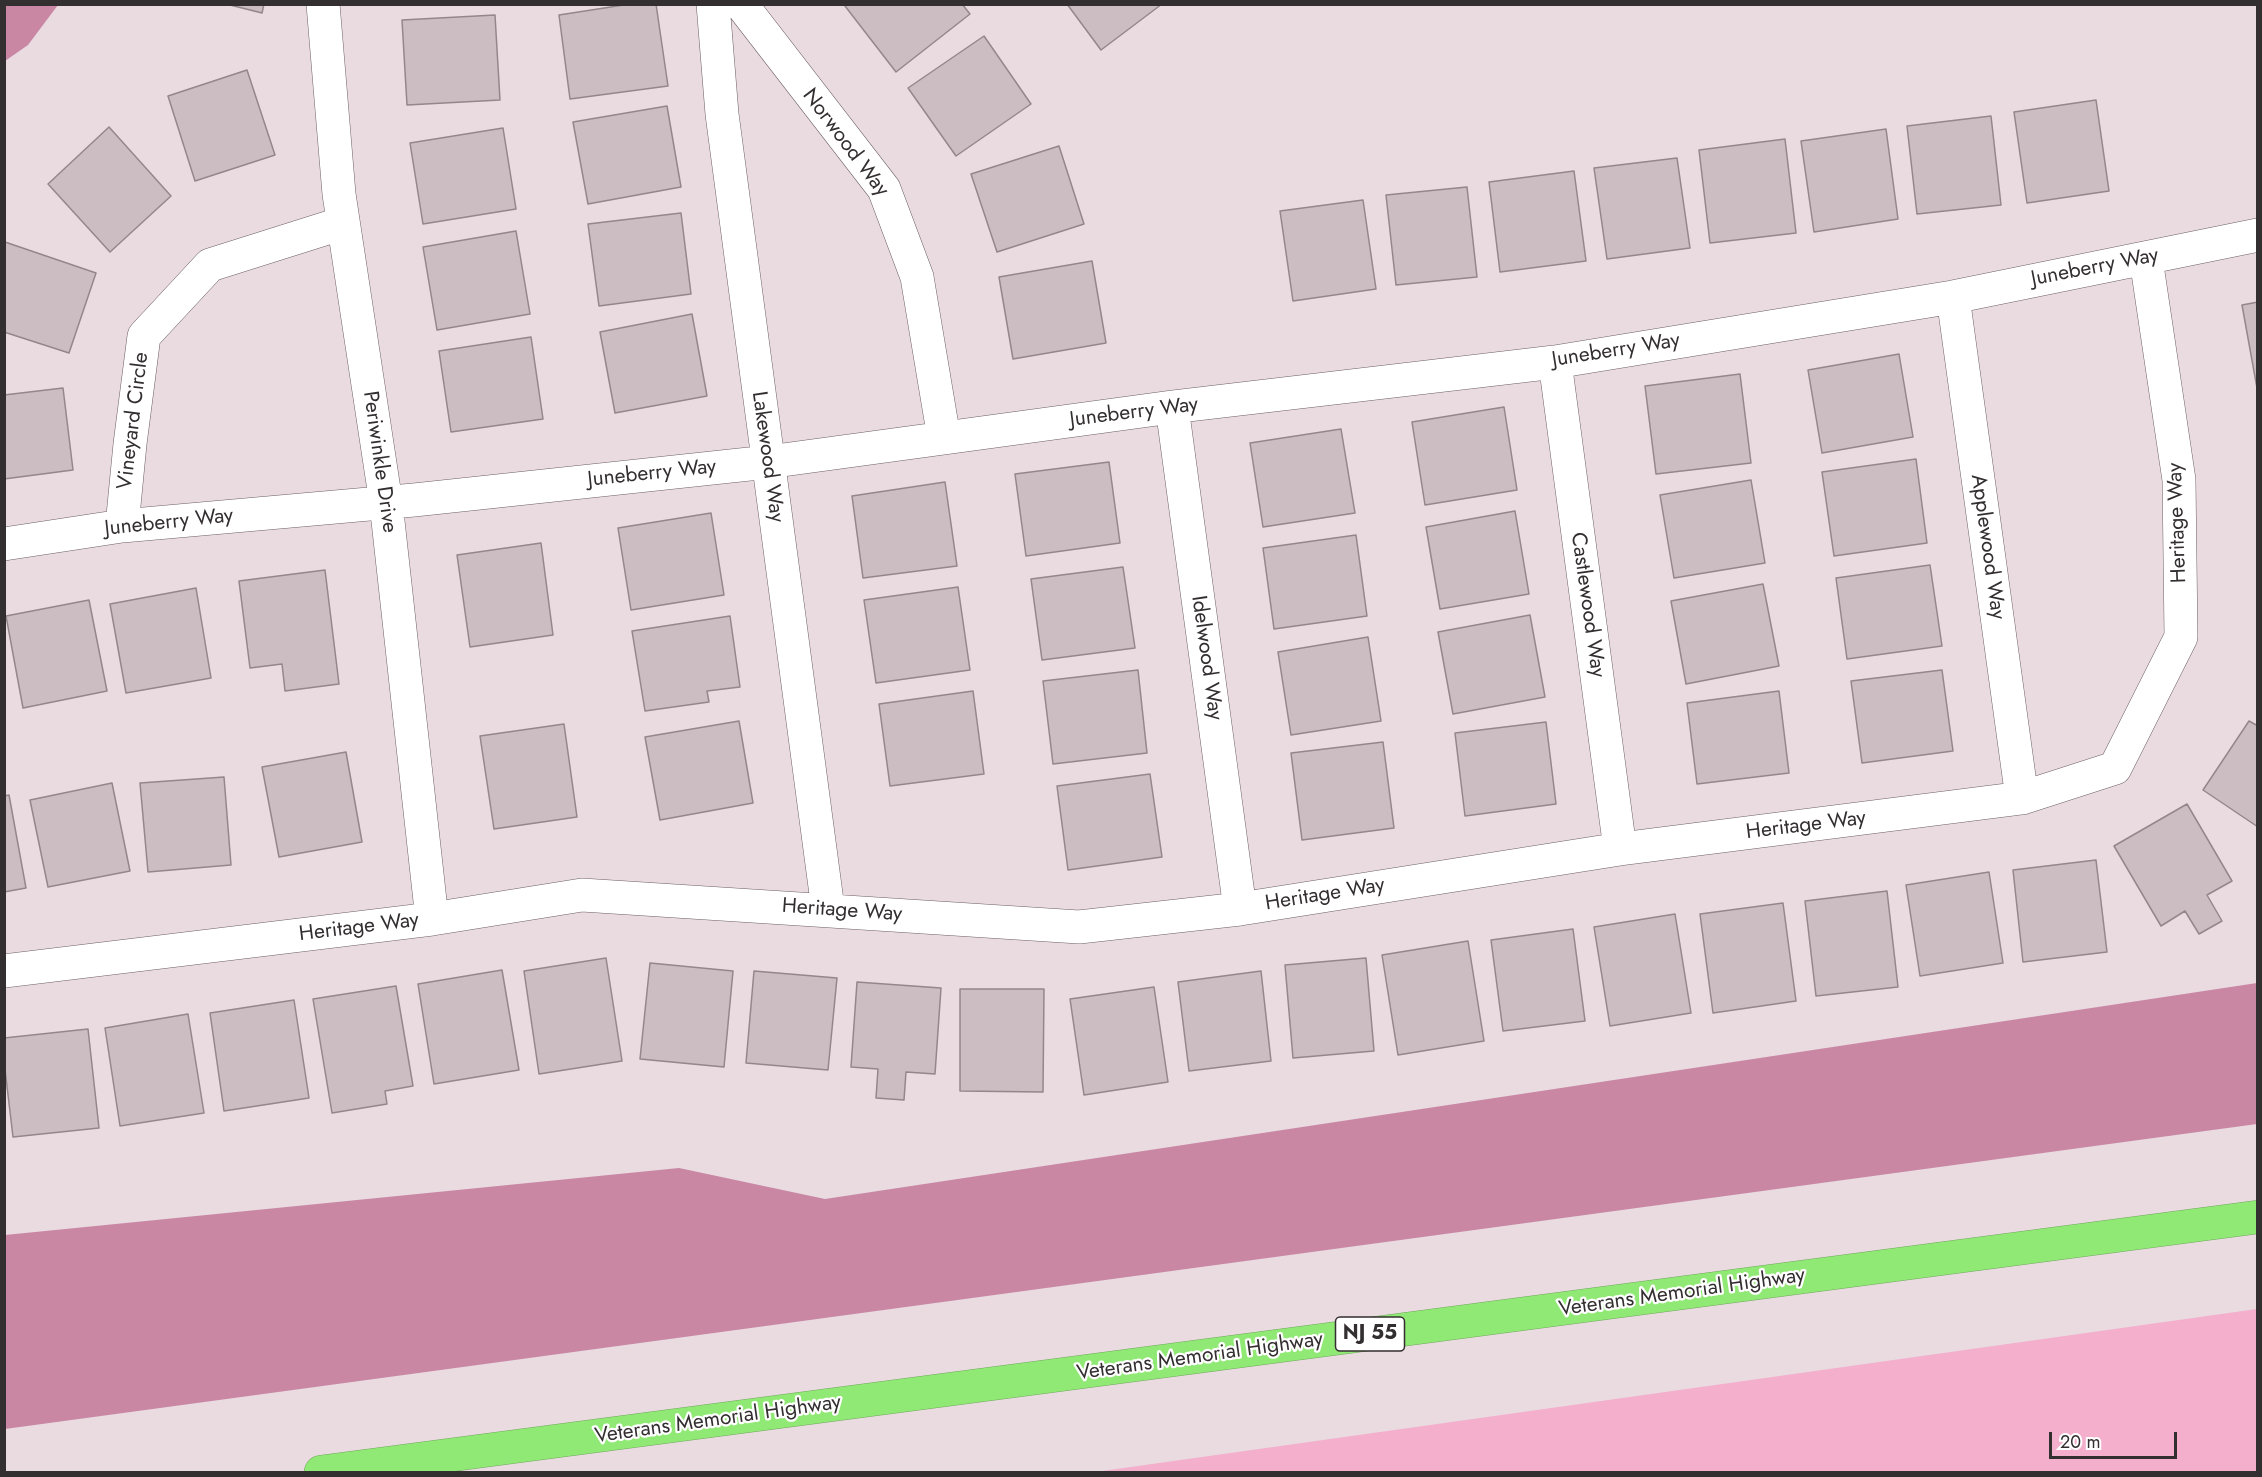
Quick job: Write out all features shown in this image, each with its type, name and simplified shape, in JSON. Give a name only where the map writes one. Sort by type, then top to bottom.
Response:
[{"type":"highway","name":"Veterans Memorial Highway","points":[[321,1473],[2258,1217]]},
{"type":"street","name":"Periwinkle Drive","points":[[323,4],[343,223],[386,502],[432,919]]},
{"type":"street","name":"Lakewood Way","points":[[713,4],[722,114],[828,909]]},
{"type":"street","name":"Norwood Way","points":[[741,4],[884,189],[917,277],[944,438]]},
{"type":"street","name":"Vineyard Circle","points":[[122,526],[144,336],[210,265],[343,223]]},
{"type":"street","name":"Juneberry Way","points":[[4,544],[122,526],[386,502],[768,462],[1172,407],[1555,362],[1953,297],[2258,235]]},
{"type":"street","name":"Heritage Way","points":[[4,971],[432,919],[582,895],[828,909],[1079,927],[1240,909],[1620,849],[2022,798],[2115,768],[2181,638],[2180,480],[2146,259]]},
{"type":"street","name":"Applewood Way","points":[[1953,297],[2022,798]]},
{"type":"street","name":"Castlewood Way","points":[[1555,362],[1620,849]]},
{"type":"street","name":"Idelwood Way","points":[[1172,407],[1240,909]]},
{"type":"shaded area","points":[[5,4],[58,5],[28,45],[5,61]]},
{"type":"shaded area","points":[[2257,983],[2257,1124],[5,1429],[5,1235],[679,1168],[825,1199]]},
{"type":"shaded area","points":[[2257,1309],[2257,1472],[1095,1472]]},
{"type":"building","points":[[226,4],[264,4],[262,13]]},
{"type":"building","points":[[630,4],[656,4],[668,86],[570,99],[559,15]]},
{"type":"building","points":[[846,4],[962,4],[970,14],[896,72],[845,6]]},
{"type":"building","points":[[1067,4],[1162,4],[1101,50]]},
{"type":"building","points":[[495,15],[500,100],[407,105],[402,20]]},
{"type":"building","points":[[984,36],[1031,104],[956,156],[908,88]]},
{"type":"building","points":[[247,70],[275,155],[195,181],[168,96]]},
{"type":"building","points":[[2096,100],[2109,191],[2027,203],[2014,112]]},
{"type":"building","points":[[667,106],[681,187],[588,204],[573,122]]},
{"type":"building","points":[[1991,116],[2001,205],[1917,214],[1907,126]]},
{"type":"building","points":[[109,127],[171,196],[110,252],[48,184]]},
{"type":"building","points":[[503,128],[516,209],[423,224],[410,143]]},
{"type":"building","points":[[1886,129],[1898,219],[1814,232],[1801,141]]},
{"type":"building","points":[[1785,139],[1796,233],[1710,243],[1699,150]]},
{"type":"building","points":[[1059,146],[1084,224],[997,252],[971,174]]},
{"type":"building","points":[[1677,158],[1690,248],[1607,259],[1594,168]]},
{"type":"building","points":[[1574,171],[1586,261],[1500,272],[1489,182]]},
{"type":"building","points":[[1467,187],[1477,277],[1396,285],[1386,195]]},
{"type":"building","points":[[1363,200],[1376,289],[1293,301],[1280,211]]},
{"type":"building","points":[[681,213],[691,294],[599,306],[588,224]]},
{"type":"building","points":[[516,231],[530,314],[437,330],[423,247]]},
{"type":"building","points":[[5,242],[96,273],[69,353],[4,332]]},
{"type":"building","points":[[1092,261],[1106,343],[1013,359],[999,277]]},
{"type":"building","points":[[2258,302],[2258,388],[2257,388],[2242,305]]},
{"type":"building","points":[[692,314],[707,396],[615,413],[600,332]]},
{"type":"building","points":[[531,337],[543,419],[451,432],[439,351]]},
{"type":"building","points":[[1899,354],[1913,437],[1822,453],[1808,370]]},
{"type":"building","points":[[1740,374],[1751,463],[1656,474],[1645,386]]},
{"type":"building","points":[[63,388],[73,470],[4,479],[4,395]]},
{"type":"building","points":[[1504,407],[1517,490],[1425,505],[1412,422]]},
{"type":"building","points":[[1341,429],[1355,513],[1263,527],[1250,443]]},
{"type":"building","points":[[1916,459],[1927,543],[1834,556],[1822,472]]},
{"type":"building","points":[[1109,462],[1120,543],[1026,556],[1015,474]]},
{"type":"building","points":[[1751,480],[1765,563],[1674,578],[1660,495]]},
{"type":"building","points":[[945,482],[957,566],[863,578],[852,496]]},
{"type":"building","points":[[1515,511],[1529,594],[1440,609],[1426,527]]},
{"type":"building","points":[[711,513],[724,595],[631,610],[618,528]]},
{"type":"building","points":[[1356,535],[1367,616],[1274,629],[1263,548]]},
{"type":"building","points":[[541,543],[553,635],[470,647],[457,555]]},
{"type":"building","points":[[1930,565],[1942,646],[1847,659],[1836,578]]},
{"type":"building","points":[[1123,567],[1135,648],[1042,660],[1031,579]]},
{"type":"building","points":[[325,570],[339,684],[285,691],[282,664],[250,668],[239,581]]},
{"type":"building","points":[[1763,584],[1779,666],[1686,684],[1671,601]]},
{"type":"building","points":[[958,587],[970,670],[876,683],[864,600]]},
{"type":"building","points":[[196,588],[211,678],[126,693],[110,604]]},
{"type":"building","points":[[89,600],[107,691],[23,708],[6,616]]},
{"type":"building","points":[[1530,615],[1545,697],[1453,714],[1438,632]]},
{"type":"building","points":[[730,616],[740,687],[707,691],[709,702],[645,711],[632,631]]},
{"type":"building","points":[[1368,637],[1381,721],[1291,735],[1278,652]]},
{"type":"building","points":[[1138,670],[1147,753],[1053,764],[1043,681]]},
{"type":"building","points":[[1942,670],[1953,751],[1862,763],[1851,681]]},
{"type":"building","points":[[973,691],[984,774],[890,786],[879,704]]},
{"type":"building","points":[[1779,691],[1789,773],[1697,784],[1687,703]]},
{"type":"building","points":[[739,721],[753,803],[660,820],[645,737]]},
{"type":"building","points":[[2249,721],[2258,726],[2258,827],[2203,790]]},
{"type":"building","points":[[1546,722],[1556,804],[1465,816],[1455,733]]},
{"type":"building","points":[[564,724],[577,817],[494,829],[480,736]]},
{"type":"building","points":[[1383,742],[1394,828],[1302,840],[1291,753]]},
{"type":"building","points":[[346,752],[362,842],[279,857],[262,767]]},
{"type":"building","points":[[1150,774],[1162,857],[1068,870],[1057,786]]},
{"type":"building","points":[[224,777],[231,865],[148,872],[140,783]]},
{"type":"building","points":[[112,783],[130,871],[48,887],[30,800]]},
{"type":"building","points":[[9,795],[26,888],[4,892],[4,796]]},
{"type":"building","points":[[2187,804],[2232,881],[2207,895],[2222,921],[2199,934],[2185,911],[2161,926],[2114,846]]},
{"type":"building","points":[[2096,860],[2107,952],[2023,962],[2013,870]]},
{"type":"building","points":[[1989,872],[2003,963],[1920,976],[1906,885]]},
{"type":"building","points":[[1887,891],[1898,987],[1816,996],[1805,901]]},
{"type":"building","points":[[1783,903],[1796,1001],[1713,1013],[1700,914]]},
{"type":"building","points":[[1675,914],[1691,1013],[1610,1026],[1594,927]]},
{"type":"building","points":[[1573,929],[1585,1021],[1503,1031],[1491,940]]},
{"type":"building","points":[[1468,941],[1484,1041],[1398,1055],[1382,955]]},
{"type":"building","points":[[606,958],[622,1061],[539,1074],[524,971]]},
{"type":"building","points":[[1366,958],[1374,1051],[1293,1058],[1285,965]]},
{"type":"building","points":[[650,963],[733,971],[724,1067],[640,1059]]},
{"type":"building","points":[[502,970],[519,1070],[434,1084],[418,984]]},
{"type":"building","points":[[754,971],[837,978],[828,1070],[746,1063]]},
{"type":"building","points":[[1261,971],[1271,1061],[1189,1071],[1178,982]]},
{"type":"building","points":[[857,982],[941,988],[935,1074],[906,1072],[904,1100],[876,1098],[878,1069],[851,1067]]},
{"type":"building","points":[[396,986],[413,1086],[385,1091],[387,1104],[332,1113],[313,999]]},
{"type":"building","points":[[1154,987],[1168,1082],[1084,1095],[1070,999]]},
{"type":"building","points":[[960,989],[1044,989],[1043,1092],[960,1091]]},
{"type":"building","points":[[294,1000],[309,1098],[224,1111],[210,1013]]},
{"type":"building","points":[[188,1014],[204,1113],[120,1126],[105,1028]]},
{"type":"building","points":[[88,1029],[99,1128],[13,1137],[4,1061],[4,1038]]}]
